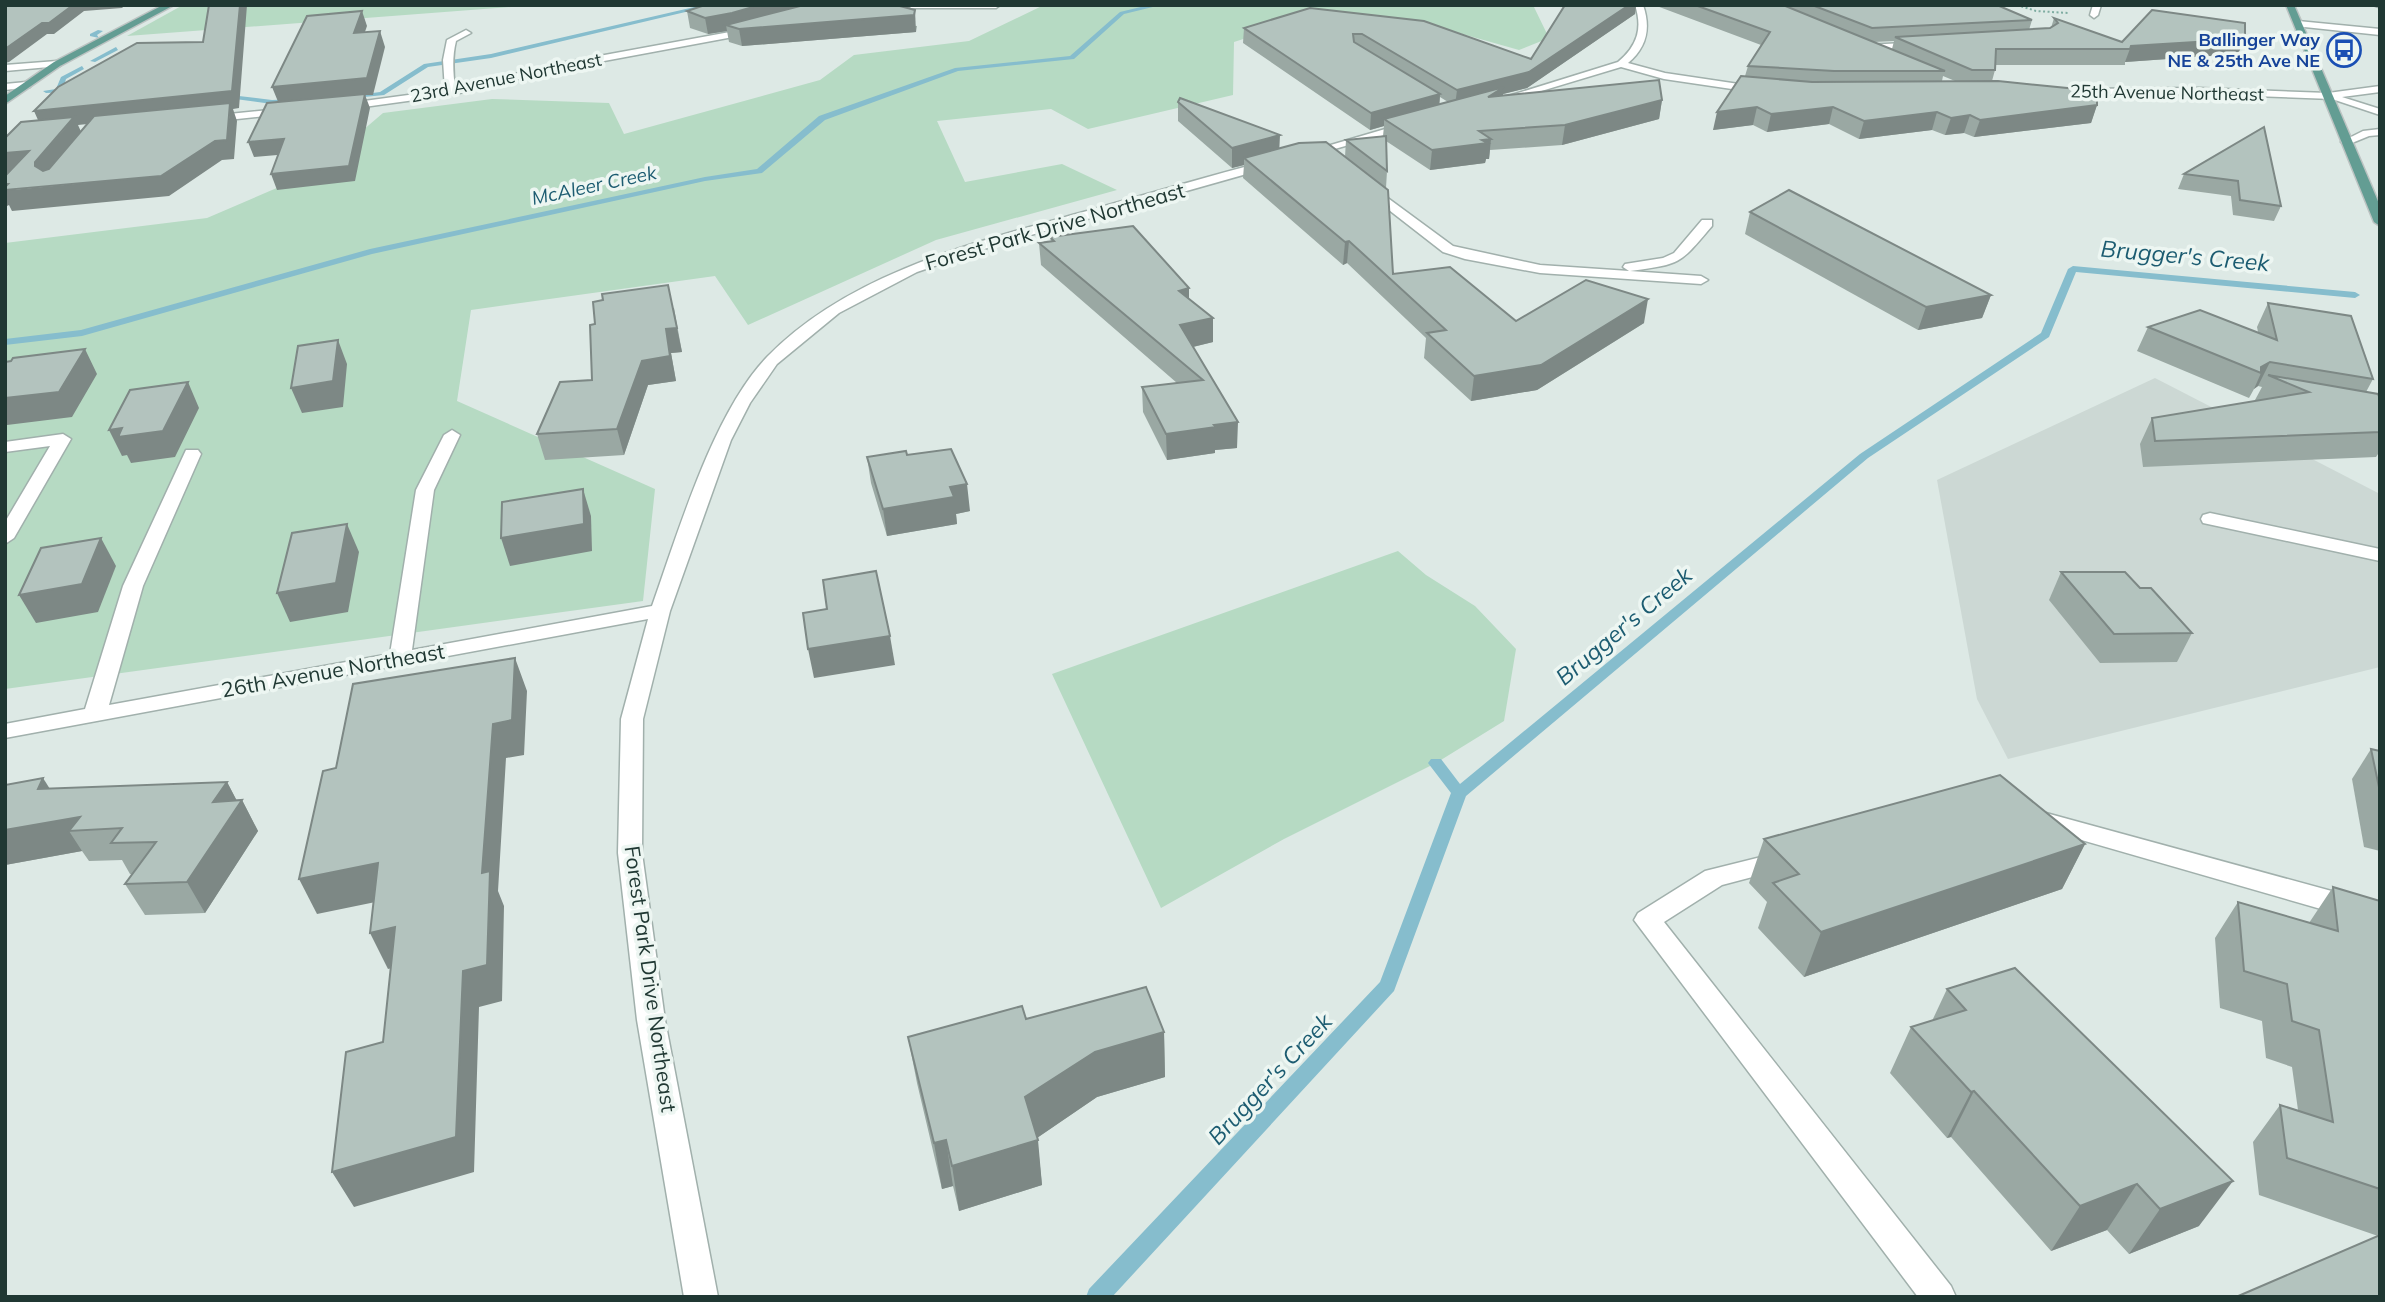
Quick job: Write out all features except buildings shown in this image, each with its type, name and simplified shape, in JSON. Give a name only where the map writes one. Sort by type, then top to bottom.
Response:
[{"type":"main road","points":[[5,101],[57,64],[170,5]]},
{"type":"main road","points":[[2290,5],[2380,222]]},
{"type":"street","points":[[911,5],[996,5]]},
{"type":"street","points":[[1479,106],[1622,64],[1635,54],[1643,36],[1644,18],[1639,5]]},
{"type":"street","points":[[2298,24],[2380,32]]},
{"type":"street","name":"23rd Avenue Northeast","points":[[326,108],[451,92],[561,66],[765,28]]},
{"type":"street","points":[[451,92],[448,53],[452,40],[466,33]]},
{"type":"street","points":[[1887,56],[1862,46],[1926,44]]},
{"type":"street","points":[[5,68],[57,64]]},
{"type":"street","points":[[1622,64],[1664,76],[1775,92]]},
{"type":"street","points":[[5,87],[26,85]]},
{"type":"street","name":"25th Avenue Northeast","points":[[2064,92],[2198,91],[2328,96],[2380,89]]},
{"type":"street","points":[[2328,96],[2380,112]]},
{"type":"street","points":[[193,120],[301,110]]},
{"type":"street","name":"Forest Park Drive Northeast","points":[[701,1297],[651,1020],[630,853],[632,719],[660,611],[723,440],[742,403],[772,361],[834,310],[912,269],[995,241],[1326,154],[1427,120]]},
{"type":"street","points":[[2347,142],[2367,133],[2380,132]]},
{"type":"street","points":[[1352,175],[1448,249],[1497,263],[1701,280]]},
{"type":"street","points":[[1608,274],[1673,259],[1697,238],[1707,223]]},
{"type":"street","points":[[400,659],[425,490],[452,435]]},
{"type":"street","points":[[5,447],[63,439],[5,538]]},
{"type":"street","points":[[95,715],[133,586],[192,454]]},
{"type":"street","points":[[2210,519],[2380,555]]},
{"type":"street","name":"26th Avenue Northeast","points":[[5,731],[660,611]]},
{"type":"street","points":[[2013,812],[2380,916]]},
{"type":"street","points":[[1806,854],[1714,878],[1647,920],[1939,1297]]},
{"type":"path","points":[[2017,5],[2036,11],[2095,10]]},
{"type":"shaded area","points":[[2155,378],[2380,494],[2380,667],[2008,759],[1977,699],[1937,480]]},
{"type":"green space","points":[[183,5],[537,5],[127,36]]},
{"type":"green space","points":[[1044,5],[1533,5],[1549,38],[1519,50],[1427,24],[1299,21],[1234,42],[1233,95],[1088,129],[1051,109],[937,121],[965,182],[1062,164],[1117,190],[936,240],[748,325],[715,276],[471,310],[457,401],[655,489],[643,601],[5,689],[5,243],[207,218],[314,172],[383,113],[492,99],[609,103],[624,134],[820,80],[854,55],[969,41]]},
{"type":"green space","points":[[1398,551],[1426,575],[1475,606],[1516,649],[1504,721],[1436,763],[1284,839],[1161,908],[1052,674]]},
{"type":"waterway","points":[[354,96],[382,94],[426,65],[491,56],[712,5]]},
{"type":"waterway","name":"McAleer Creek","points":[[5,342],[82,333],[370,252],[705,179],[759,171],[822,118],[957,69],[1072,58],[1122,13],[1158,5]]},
{"type":"waterway","points":[[97,37],[92,35],[100,31]]},
{"type":"waterway","points":[[93,61],[116,49]]},
{"type":"waterway","points":[[59,91],[63,78],[82,68]]},
{"type":"waterway","points":[[46,91],[59,91]]},
{"type":"waterway","points":[[59,91],[72,91]]},
{"type":"waterway","points":[[222,96],[272,102],[295,101]]},
{"type":"waterway","name":"Brugger's Creek","points":[[1459,793],[1864,456],[2045,335],[2073,269],[2355,295]]},
{"type":"waterway","points":[[1436,763],[1459,793]]},
{"type":"waterway","name":"Brugger's Creek","points":[[1097,1297],[1388,986],[1459,793]]},
{"type":"place","name":"Ballinger Way NE & 25th Ave NE","points":[[2344,50]]}]
